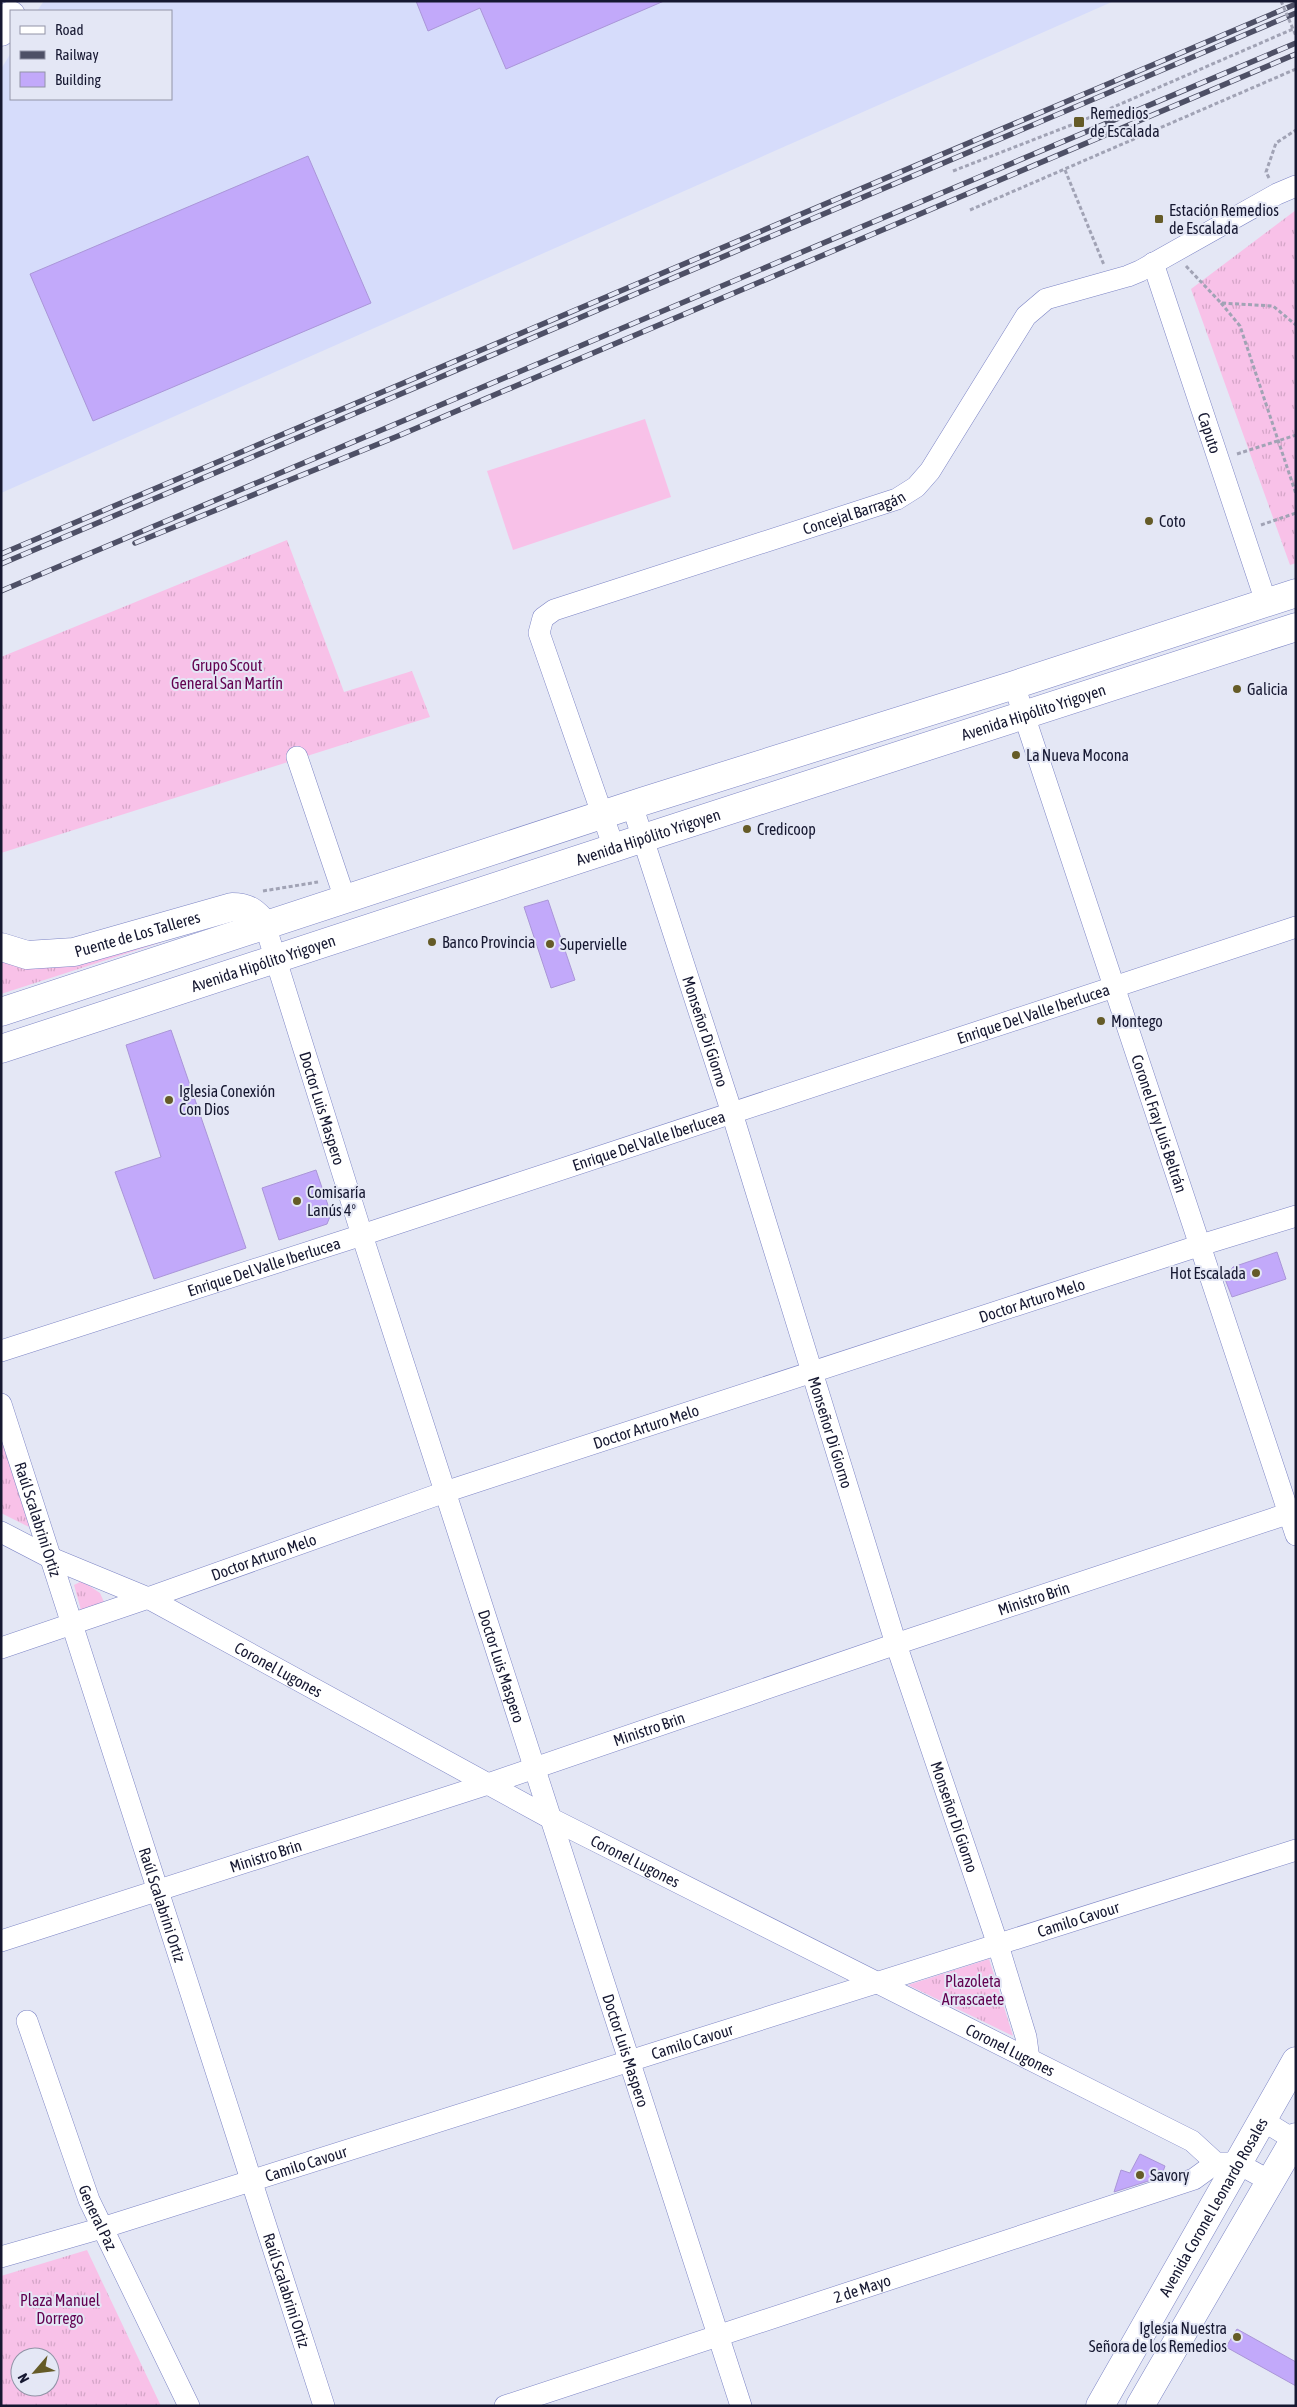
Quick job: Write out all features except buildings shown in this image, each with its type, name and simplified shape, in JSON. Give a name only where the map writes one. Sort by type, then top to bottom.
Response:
[{"type":"main road","points":[[1,32],[10,17]]},
{"type":"main road","name":"Avenida Hipólito Yrigoyen","points":[[1,1012],[604,814],[1014,685],[1296,593]]},
{"type":"main road","name":"Avenida Hipólito Yrigoyen","points":[[1,1049],[1296,627]]},
{"type":"main road","name":"Puente de Los Talleres","points":[[1,947],[27,955],[74,952],[232,907],[243,907],[254,912],[265,925]]},
{"type":"main road","name":"Avenida Coronel Leonardo Rosales","points":[[1100,2406],[1226,2163],[1262,2120],[1296,2061]]},
{"type":"main road","points":[[1140,2406],[1295,2139]]},
{"type":"street","name":"Concejal Barragán","points":[[614,848],[604,814],[539,633],[543,618],[554,610],[908,494],[930,471],[1026,316],[1046,300],[1128,276],[1153,264],[1286,190]]},
{"type":"street","name":"Caputo","points":[[1153,264],[1266,602]]},
{"type":"street","name":"Coronel Fray Luis Beltrán","points":[[1014,685],[1292,1512],[1296,1534]]},
{"type":"street","points":[[297,757],[345,899]]},
{"type":"street","name":"Monseñor Di Giorno","points":[[632,805],[732,1113],[896,1644],[998,1945],[1026,2037],[1029,2059]]},
{"type":"street","name":"Doctor Luis Maspero","points":[[265,925],[278,960],[362,1235],[720,2336],[741,2406]]},
{"type":"street","name":"Enrique Del Valle Iberlucea","points":[[1,1351],[362,1235],[1296,927]]},
{"type":"street","name":"Doctor Arturo Melo","points":[[1,1648],[73,1625],[445,1492],[812,1371],[1296,1216]]},
{"type":"street","name":"Raúl Scalabrini Ortiz","points":[[1,1404],[324,2406]]},
{"type":"street","name":"Ministro Brin","points":[[1,1941],[535,1769],[896,1644],[1292,1512]]},
{"type":"street","name":"Coronel Lugones","points":[[1,1532],[51,1558],[148,1598],[552,1819],[1192,2141],[1226,2163],[1270,2181]]},
{"type":"street","name":"Camilo Cavour","points":[[1,2257],[102,2228],[629,2059],[877,1983],[1296,1850]]},
{"type":"street","name":"General Paz","points":[[27,2021],[89,2200],[189,2406]]},
{"type":"street","points":[[1262,2120],[1295,2139]]},
{"type":"street","name":"2 de Mayo","points":[[505,2406],[1194,2179],[1226,2163]]},
{"type":"path","points":[[1281,1],[1296,36]]},
{"type":"path","points":[[953,171],[1079,122],[1292,29]]},
{"type":"path","points":[[970,210],[1296,68]]},
{"type":"path","points":[[1286,190],[1266,172],[1276,143],[1296,130]]},
{"type":"path","points":[[1065,170],[1110,280]]},
{"type":"path","points":[[1172,253],[1221,303],[1240,326],[1296,494]]},
{"type":"path","points":[[1221,303],[1273,306],[1296,324]]},
{"type":"path","points":[[1217,460],[1296,435]]},
{"type":"path","points":[[1241,531],[1296,514]]},
{"type":"shaded area","points":[[44,1],[1114,1],[1,493],[1,69],[10,55],[10,100],[172,100],[172,10],[38,10]]},
{"type":"green space","points":[[1296,210],[1296,563],[1290,565],[1191,289]]},
{"type":"green space","points":[[645,419],[671,497],[513,550],[487,471]]},
{"type":"green space","name":"Grupo Scout General San Martín","points":[[287,540],[344,692],[412,671],[430,717],[1,853],[1,657]]},
{"type":"green space","points":[[165,941],[1,994],[1,956],[141,945]]},
{"type":"green space","points":[[1,1434],[31,1528],[1,1513]]},
{"type":"green space","points":[[82,1581],[100,1593],[104,1602],[81,1610],[74,1585]]},
{"type":"green space","name":"Plazoleta Arrascaete","points":[[989,1959],[1013,2036],[908,1985]]},
{"type":"green space","name":"Plaza Manuel Dorrego","points":[[87,2250],[161,2406],[1,2406],[1,2276]]},
{"type":"railway","points":[[1,554],[1296,4]]},
{"type":"railway","points":[[1,564],[1296,13]]},
{"type":"railway","points":[[1,591],[1296,43]]},
{"type":"railway","points":[[135,543],[398,436],[1296,54]]},
{"type":"place","name":"Remedios de Escalada","points":[[1079,122]]},
{"type":"place","name":"Estación Remedios de Escalada","points":[[1159,219]]},
{"type":"place","name":"Coto","points":[[1149,521]]},
{"type":"place","name":"Galicia","points":[[1237,689]]},
{"type":"place","name":"La Nueva Mocona","points":[[1016,755]]},
{"type":"place","name":"Credicoop","points":[[747,829]]},
{"type":"place","name":"Banco Provincia","points":[[432,942]]},
{"type":"place","name":"Supervielle","points":[[550,944]]},
{"type":"place","name":"Montego","points":[[1101,1021]]},
{"type":"place","name":"Iglesia Conexión Con Dios","points":[[169,1100]]},
{"type":"place","name":"Comisaría Lanús 4°","points":[[297,1201]]},
{"type":"place","name":"Hot Escalada","points":[[1256,1273]]},
{"type":"place","name":"Savory","points":[[1140,2175]]},
{"type":"place","name":"Iglesia Nuestra Señora de los Remedios","points":[[1237,2337]]}]
